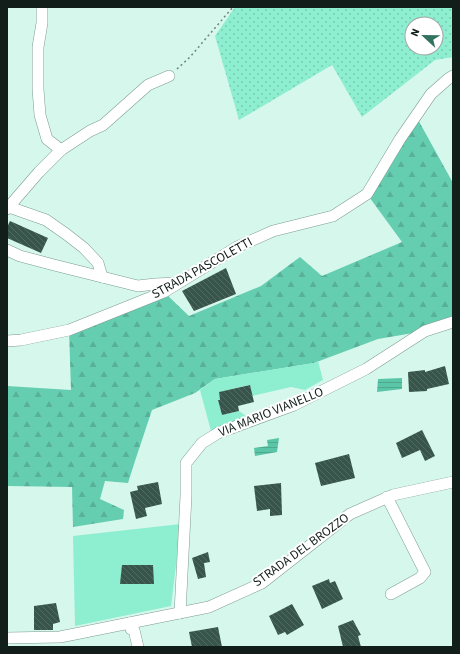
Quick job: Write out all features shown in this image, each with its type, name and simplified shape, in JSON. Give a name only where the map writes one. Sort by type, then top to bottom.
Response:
[{"type":"street","points":[[42,7],[42,23],[38,47],[38,89],[40,115],[47,139],[61,150]]},
{"type":"street","points":[[102,277],[98,263],[84,248],[66,234],[46,220],[8,208],[39,172],[61,150],[90,131],[103,125],[148,85],[169,76]]},
{"type":"street","name":"STRADA PASCOLETTI","points":[[7,341],[21,340],[69,330],[164,292],[237,247],[273,231],[333,216],[367,194],[400,139],[431,94],[453,76]]},
{"type":"street","points":[[7,250],[20,256],[41,262],[138,286],[179,282]]},
{"type":"street","name":"VIA MARIO VIANELLO","points":[[180,613],[186,496],[186,464],[202,443],[218,433],[294,405],[366,369],[426,331],[453,322]]},
{"type":"street","name":"STRADA DEL BROZZO","points":[[7,638],[60,637],[132,627],[180,613],[209,607],[262,582],[350,514],[393,495],[453,482]]},
{"type":"street","points":[[387,497],[425,572],[420,578],[391,594]]},
{"type":"street","points":[[132,627],[138,647]]},
{"type":"path","points":[[169,76],[190,57],[232,7]]},
{"type":"shaded area","points":[[235,7],[453,7],[453,57],[435,60],[362,117],[332,65],[239,120],[215,36]]},
{"type":"shaded area","points":[[318,361],[323,380],[305,390],[291,387],[252,396],[249,385],[219,392],[220,400],[218,400],[222,415],[239,411],[249,418],[211,431],[200,390],[215,379],[314,363]]},
{"type":"shaded area","points":[[402,378],[402,389],[377,392],[378,379]]},
{"type":"shaded area","points":[[279,438],[277,452],[255,456],[254,448],[268,446],[267,440]]},
{"type":"shaded area","points":[[181,524],[171,606],[75,626],[73,536]]},
{"type":"green space","points":[[416,116],[453,183],[453,322],[425,331],[378,339],[314,363],[215,379],[195,393],[152,410],[128,483],[105,481],[100,499],[124,510],[123,519],[73,527],[72,487],[7,486],[7,386],[71,390],[69,330],[164,292],[189,316],[261,286],[300,257],[322,276],[402,242],[367,194]]},
{"type":"building","points":[[10,221],[48,238],[41,253],[7,238],[7,227]]},
{"type":"building","points":[[226,268],[236,294],[194,311],[182,291]]},
{"type":"building","points":[[445,366],[449,384],[427,389],[427,391],[409,392],[408,372],[425,370],[425,372]]},
{"type":"building","points":[[250,385],[254,402],[238,406],[239,411],[222,415],[218,400],[220,400],[219,392]]},
{"type":"building","points":[[422,430],[435,456],[425,461],[420,450],[402,458],[396,443]]},
{"type":"building","points":[[349,454],[355,478],[321,486],[315,463]]},
{"type":"building","points":[[158,482],[162,504],[145,508],[147,516],[136,519],[130,492],[138,490],[137,486]]},
{"type":"building","points":[[281,483],[282,515],[270,516],[270,509],[257,511],[254,486]]},
{"type":"building","points":[[208,552],[210,562],[204,563],[206,577],[198,579],[192,558]]},
{"type":"building","points":[[122,565],[153,565],[154,584],[120,584]]},
{"type":"building","points":[[329,579],[330,583],[335,581],[343,599],[322,609],[312,586]]},
{"type":"building","points":[[56,603],[60,622],[53,624],[53,630],[34,630],[34,606]]},
{"type":"building","points":[[292,604],[304,625],[287,635],[285,632],[278,635],[269,616]]},
{"type":"building","points":[[353,620],[361,635],[358,636],[361,647],[343,647],[338,626]]},
{"type":"building","points":[[218,627],[222,647],[192,647],[189,632]]}]
